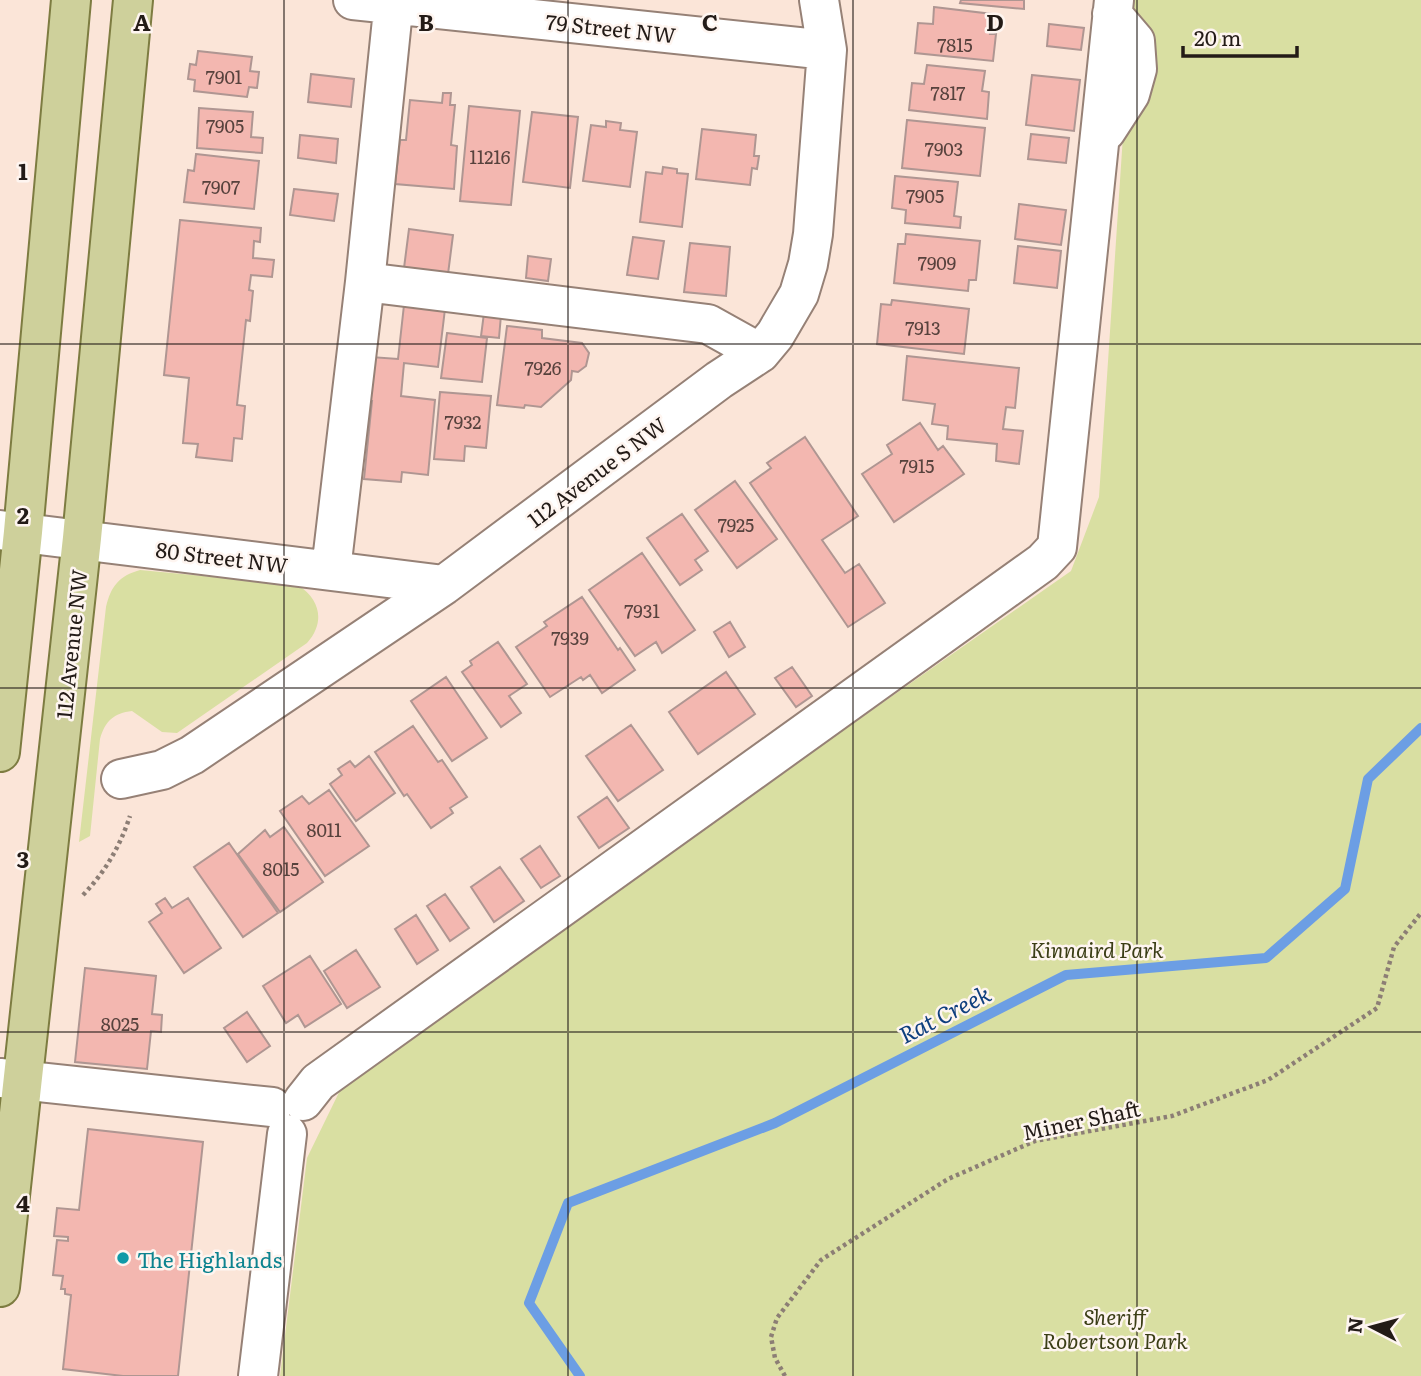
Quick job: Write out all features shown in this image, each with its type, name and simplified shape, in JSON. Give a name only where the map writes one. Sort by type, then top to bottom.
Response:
[{"type":"main road","points":[[0,752],[11,531],[71,0]]},
{"type":"main road","name":"112 Avenue NW","points":[[0,1287],[11,1079],[39,921],[82,538],[133,0]]},
{"type":"street","name":"79 Street NW","points":[[353,0],[394,2],[827,50]]},
{"type":"street","name":"112 Avenue S NW","points":[[131,776],[162,770],[192,755],[444,585],[719,380],[760,353],[788,315],[799,294],[808,264],[813,234],[827,50],[819,0]]},
{"type":"street","points":[[331,570],[394,2]]},
{"type":"street","points":[[258,1376],[287,1114],[318,1082],[1043,562],[1057,547],[1113,7]]},
{"type":"street","points":[[365,282],[708,324],[760,353]]},
{"type":"street","name":"80 Street NW","points":[[11,531],[444,585]]},
{"type":"street","points":[[11,1079],[287,1114]]},
{"type":"path","points":[[39,921],[84,894],[101,875],[118,849],[129,817],[131,776]]},
{"type":"path","name":"Miner Shaft","points":[[785,1376],[775,1358],[771,1336],[777,1318],[821,1260],[948,1179],[1035,1141],[1172,1116],[1268,1080],[1377,1009],[1394,947],[1421,913]]},
{"type":"green space","name":"Kinnaird Park","points":[[1132,0],[1421,0],[1421,1376],[280,1376],[307,1158],[346,1078],[1071,571],[1099,497]]},
{"type":"green space","points":[[140,570],[298,585],[316,605],[318,620],[307,643],[177,733],[162,732],[132,711],[111,719],[100,739],[90,836],[79,842],[106,607],[110,593],[117,583]]},
{"type":"building","points":[[961,0],[1024,0],[1024,9],[960,3]]},
{"type":"building","points":[[934,7],[992,14],[990,34],[996,34],[993,61],[915,53],[918,23],[933,24]]},
{"type":"building","points":[[1049,24],[1084,28],[1081,50],[1047,46]]},
{"type":"building","points":[[198,51],[252,57],[250,71],[259,72],[257,88],[249,87],[247,97],[194,91],[195,80],[188,79],[190,64],[196,65]]},
{"type":"building","points":[[927,65],[985,71],[982,91],[989,92],[987,119],[909,110],[912,83],[924,84]]},
{"type":"building","points":[[311,74],[354,79],[351,107],[308,102]]},
{"type":"building","points":[[1032,75],[1080,80],[1074,131],[1026,125]]},
{"type":"building","points":[[443,93],[451,93],[450,105],[455,105],[451,145],[457,146],[454,189],[395,184],[400,140],[406,140],[410,100],[442,103]]},
{"type":"building","points":[[469,106],[520,111],[511,205],[460,201]]},
{"type":"building","points":[[199,108],[253,112],[251,137],[263,138],[262,153],[197,148]]},
{"type":"building","points":[[532,112],[578,117],[570,188],[523,182]]},
{"type":"building","points":[[907,120],[985,128],[980,176],[902,168]]},
{"type":"building","points":[[606,121],[621,123],[620,130],[637,132],[630,187],[583,181],[591,125],[606,127]]},
{"type":"building","points":[[702,129],[756,135],[754,156],[759,156],[757,169],[752,168],[750,185],[696,179]]},
{"type":"building","points":[[1031,134],[1069,138],[1066,163],[1028,159]]},
{"type":"building","points":[[300,135],[338,139],[336,163],[298,158]]},
{"type":"building","points":[[196,154],[259,161],[254,209],[184,202],[188,170],[194,171]]},
{"type":"building","points":[[663,167],[688,174],[682,227],[640,222],[646,172],[662,174]]},
{"type":"building","points":[[895,176],[958,182],[954,216],[961,217],[960,228],[905,223],[906,210],[892,208]]},
{"type":"building","points":[[294,189],[338,194],[334,221],[290,215]]},
{"type":"building","points":[[1019,204],[1066,210],[1061,245],[1015,239]]},
{"type":"building","points":[[180,220],[261,228],[260,242],[254,241],[253,258],[274,260],[272,277],[251,275],[249,290],[253,291],[250,321],[246,320],[237,405],[245,406],[242,439],[234,438],[232,461],[196,457],[198,444],[183,443],[189,378],[164,375]]},
{"type":"building","points":[[409,229],[453,235],[448,274],[404,268]]},
{"type":"building","points":[[906,234],[980,241],[976,280],[969,280],[968,291],[894,283],[898,244],[905,244]]},
{"type":"building","points":[[633,237],[664,241],[658,279],[627,275]]},
{"type":"building","points":[[690,243],[730,247],[726,296],[684,292]]},
{"type":"building","points":[[1018,246],[1061,251],[1057,288],[1014,283]]},
{"type":"building","points":[[528,256],[551,259],[548,281],[526,278]]},
{"type":"building","points":[[892,300],[969,309],[964,354],[877,344],[881,304],[891,305]]},
{"type":"building","points":[[404,305],[445,309],[438,367],[404,363],[401,396],[435,400],[428,475],[402,472],[401,482],[364,479],[372,401],[367,401],[371,357],[398,359]]},
{"type":"building","points":[[484,313],[501,315],[499,338],[481,336]]},
{"type":"building","points":[[507,326],[542,330],[542,338],[582,343],[589,353],[586,366],[578,372],[572,371],[571,380],[541,407],[497,405]]},
{"type":"building","points":[[447,333],[487,338],[482,382],[441,378]]},
{"type":"building","points":[[907,356],[1019,368],[1015,408],[1006,407],[1003,429],[1023,431],[1019,464],[996,461],[997,444],[947,439],[948,426],[932,424],[935,404],[903,400]]},
{"type":"building","points":[[440,392],[491,396],[486,448],[465,446],[464,461],[434,459]]},
{"type":"building","points":[[920,423],[938,450],[943,446],[964,474],[894,522],[862,474],[892,454],[887,445]]},
{"type":"building","points":[[805,437],[858,516],[822,540],[845,573],[859,564],[885,603],[848,627],[750,483],[771,468],[767,463]]},
{"type":"building","points":[[735,481],[777,539],[737,568],[695,510]]},
{"type":"building","points":[[682,514],[708,551],[695,560],[702,570],[680,585],[647,538]]},
{"type":"building","points":[[642,553],[695,630],[662,653],[656,642],[635,656],[589,590]]},
{"type":"building","points":[[582,597],[635,670],[602,693],[590,675],[583,680],[581,677],[550,697],[516,647],[547,626],[544,622]]},
{"type":"building","points":[[730,622],[745,647],[729,657],[714,632]]},
{"type":"building","points":[[498,642],[527,684],[509,696],[521,713],[501,727],[462,672],[472,665],[470,661]]},
{"type":"building","points":[[792,667],[812,696],[796,707],[775,678]]},
{"type":"building","points":[[726,672],[755,714],[698,754],[669,712]]},
{"type":"building","points":[[446,677],[487,738],[452,761],[411,701]]},
{"type":"building","points":[[631,725],[663,770],[618,801],[586,756]]},
{"type":"building","points":[[413,726],[438,762],[442,760],[467,797],[450,808],[453,813],[431,828],[407,794],[404,796],[375,752]]},
{"type":"building","points":[[369,756],[395,793],[356,821],[330,784],[342,775],[338,769],[350,761],[355,767]]},
{"type":"building","points":[[329,790],[369,846],[325,876],[280,811],[302,796],[309,804]]},
{"type":"building","points":[[607,797],[629,828],[599,848],[578,817]]},
{"type":"building","points":[[284,827],[323,882],[280,912],[238,854],[265,830],[270,837]]},
{"type":"building","points":[[229,843],[278,913],[243,937],[194,867]]},
{"type":"building","points":[[540,846],[560,876],[541,888],[521,859]]},
{"type":"building","points":[[500,867],[524,901],[494,922],[471,887]]},
{"type":"building","points":[[445,894],[469,928],[450,941],[427,906]]},
{"type":"building","points":[[165,898],[172,908],[188,898],[221,948],[184,973],[149,922],[162,913],[156,904]]},
{"type":"building","points":[[416,915],[438,950],[417,964],[395,929]]},
{"type":"building","points":[[356,950],[380,987],[347,1008],[324,971]]},
{"type":"building","points":[[310,956],[341,1004],[305,1027],[298,1015],[286,1023],[263,986]]},
{"type":"building","points":[[85,968],[156,976],[152,1014],[162,1015],[161,1032],[151,1031],[147,1069],[75,1062]]},
{"type":"building","points":[[247,1012],[270,1046],[247,1062],[224,1028]]},
{"type":"building","name":"The Highlands","points":[[88,1129],[203,1142],[178,1376],[123,1376],[63,1369],[71,1295],[65,1294],[65,1289],[61,1289],[63,1276],[53,1275],[57,1240],[68,1241],[68,1237],[54,1236],[57,1208],[79,1210]]},
{"type":"waterway","name":"Rat Creek","points":[[580,1376],[529,1303],[568,1203],[775,1123],[1066,975],[1266,958],[1345,889],[1368,779],[1421,728]]},
{"type":"place","name":"The Highlands","points":[[123,1258]]},
{"type":"park label","name":"Sheriff Robertson Park","points":[[1115,1327]]}]
